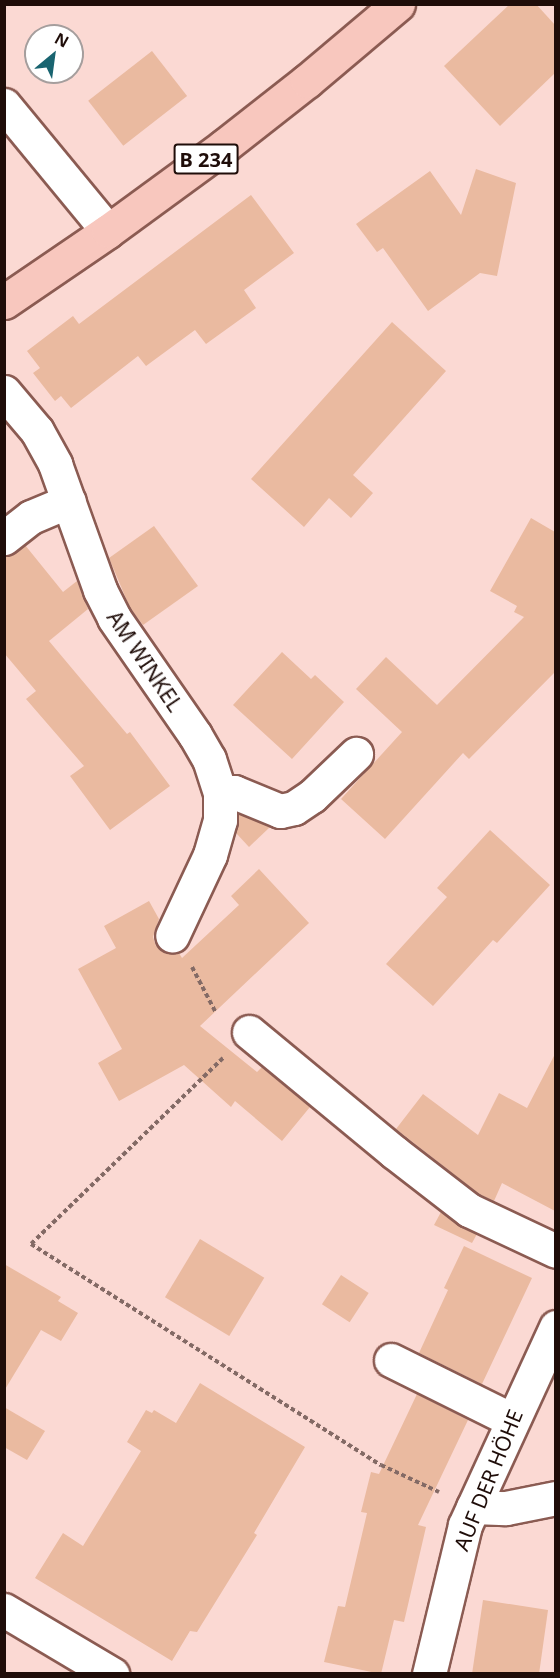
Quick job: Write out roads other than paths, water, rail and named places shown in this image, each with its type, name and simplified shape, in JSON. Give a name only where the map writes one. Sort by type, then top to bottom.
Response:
[{"type":"main road","name":"B 234","points":[[4,302],[108,231],[298,88],[398,4]]},
{"type":"street","points":[[4,105],[108,231]]},
{"type":"street","name":"AM WINKEL","points":[[4,392],[37,432],[55,464],[100,590],[114,618],[195,735],[209,759],[220,792],[220,820],[210,855],[172,936]]},
{"type":"street","points":[[4,538],[31,517],[69,501]]},
{"type":"street","points":[[220,792],[234,792],[280,811],[294,808],[312,796],[356,754]]},
{"type":"street","points":[[234,1026],[469,1210],[555,1251]]},
{"type":"street","name":"AUF DER HÖHE","points":[[429,1674],[460,1542],[472,1507],[555,1327]]},
{"type":"street","points":[[391,1360],[512,1420]]},
{"type":"street","points":[[472,1507],[506,1508],[555,1498]]},
{"type":"street","points":[[4,1610],[112,1674]]}]
